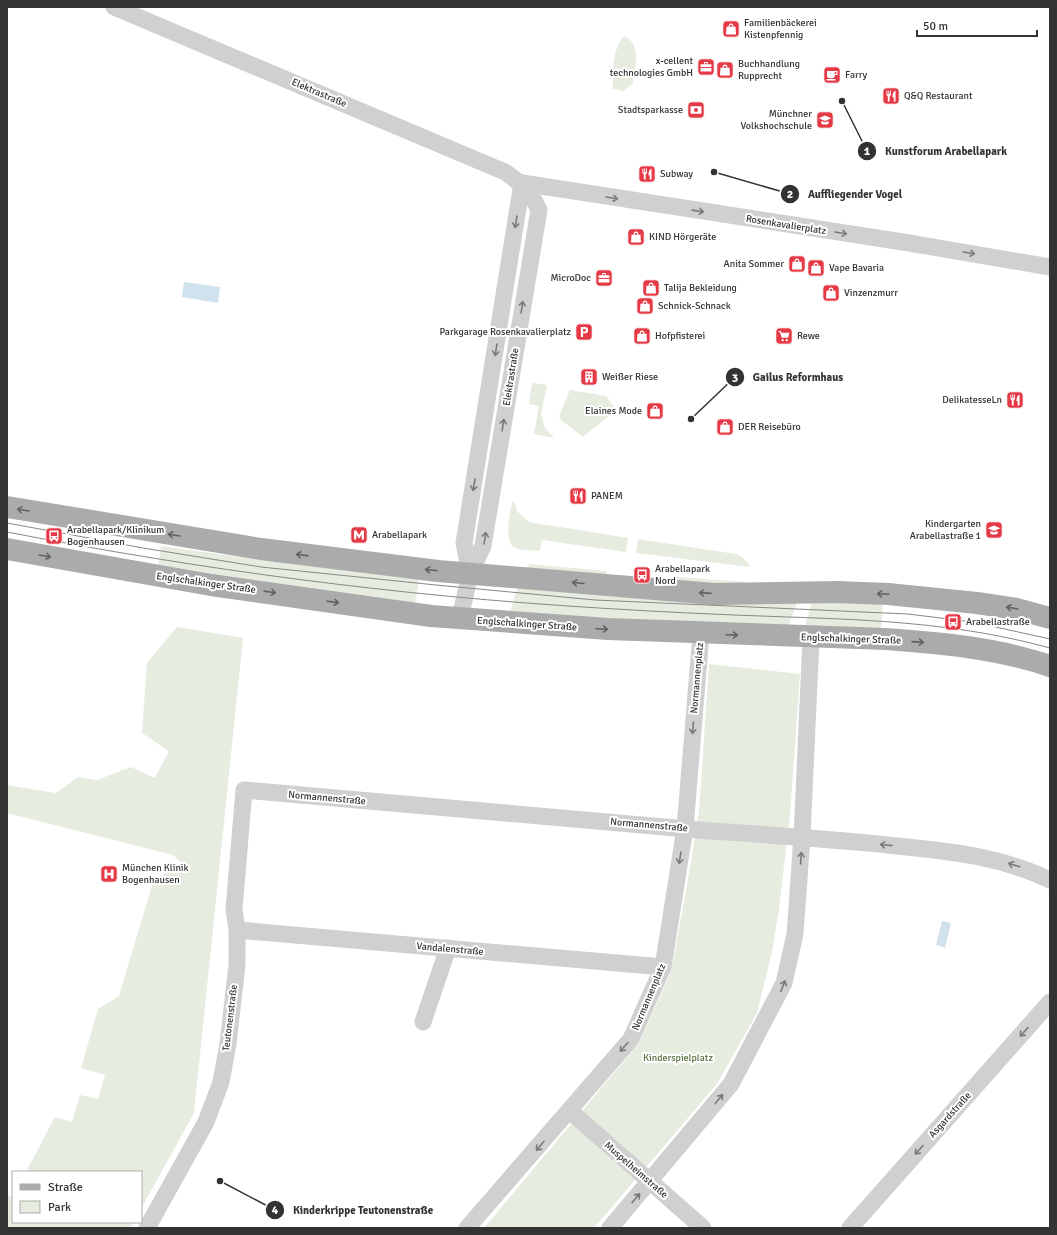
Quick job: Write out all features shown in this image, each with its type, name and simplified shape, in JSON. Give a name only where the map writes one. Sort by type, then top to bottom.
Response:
[{"type":"main road","points":[[7,507],[261,549],[349,561],[470,574],[714,594],[838,592],[888,594],[977,603],[1017,609],[1050,618]]},
{"type":"main road","name":"Englschalkinger Straße","points":[[7,549],[211,585],[431,616],[578,628],[811,638],[886,639],[943,644],[1008,654],[1050,666]]},
{"type":"street","name":"Elektrastraße","points":[[114,7],[505,172],[522,183],[533,197],[539,210],[483,546],[470,574],[460,618]]},
{"type":"street","name":"Rosenkavalierplatz","points":[[522,183],[903,242],[1050,267]]},
{"type":"street","name":"Normannenplatz","points":[[467,1228],[631,1039],[664,967],[685,828],[701,634]]},
{"type":"street","points":[[610,1228],[731,1084],[784,983],[795,934],[802,837],[811,638]]},
{"type":"street","name":"Normannenstraße","points":[[244,790],[802,837],[963,853],[1006,862],[1050,880]]},
{"type":"street","name":"Teutonenstraße","points":[[147,1228],[206,1122],[221,1082],[228,1044],[237,965],[237,930],[234,909],[244,790]]},
{"type":"street","name":"Vandalenstraße","points":[[237,930],[664,967]]},
{"type":"street","points":[[423,1022],[448,948]]},
{"type":"street","name":"Asgardstraße","points":[[850,1228],[1050,1002]]},
{"type":"street","name":"Muspelheimstraße","points":[[570,1111],[703,1228]]},
{"type":"green space","points":[[624,36],[630,39],[633,44],[636,63],[633,83],[623,91],[613,89],[613,75],[615,54]]},
{"type":"green space","points":[[532,383],[547,385],[541,414],[545,428],[554,438],[534,434],[539,406],[529,404]]},
{"type":"green space","points":[[570,390],[606,396],[616,410],[583,437],[561,420],[559,416]]},
{"type":"green space","points":[[513,500],[518,512],[529,522],[628,538],[626,552],[542,540],[540,551],[515,548],[511,545],[508,533],[510,511]]},
{"type":"green space","points":[[638,539],[736,554],[743,558],[751,567],[636,553]]},
{"type":"green space","points":[[161,546],[234,556],[254,556],[420,576],[415,603],[158,567]]},
{"type":"green space","points":[[529,564],[607,571],[606,576],[528,569]]},
{"type":"green space","points":[[677,577],[747,582],[746,587],[676,582]]},
{"type":"green space","points":[[518,587],[798,600],[787,630],[509,614]]},
{"type":"green space","points":[[813,601],[883,602],[881,631],[803,630]]},
{"type":"green space","points":[[177,627],[243,638],[194,1113],[142,1207],[142,1171],[27,1171],[55,1117],[72,1122],[80,1095],[98,1099],[105,1075],[81,1068],[98,1009],[119,996],[154,879],[184,865],[173,855],[7,813],[7,785],[56,793],[78,777],[97,780],[131,767],[155,778],[169,751],[142,733],[147,663]]},
{"type":"green space","name":"Kinderspielplatz","points":[[709,664],[800,674],[790,815],[779,909],[772,952],[757,1013],[717,1084],[594,1228],[484,1228],[639,1043],[671,972],[699,811]]},
{"type":"green space","points":[[7,1195],[12,1197],[12,1223],[133,1223],[130,1228],[7,1228]]},
{"type":"water","points":[[184,282],[220,287],[218,303],[182,297]]},
{"type":"water","points":[[942,921],[951,923],[945,948],[936,945]]},
{"type":"tram line","points":[[7,523],[143,548],[261,567],[595,600],[908,614],[973,622],[1050,639]]},
{"type":"tram line","points":[[7,532],[80,546],[228,570],[376,589],[524,603],[599,608],[888,622],[953,628],[985,633],[1050,648]]},
{"type":"place","name":"Familienbäckerei Kistenpfennig","points":[[731,29]]},
{"type":"place","name":"x-cellent technologies GmbH","points":[[706,67]]},
{"type":"place","name":"Buchhandlung Rupprecht","points":[[725,70]]},
{"type":"place","name":"Farry","points":[[832,75]]},
{"type":"place","name":"Q&Q Restaurant","points":[[891,96]]},
{"type":"place","name":"Kunstforum Arabellapark","points":[[842,101]]},
{"type":"place","name":"Stadtsparkasse","points":[[696,110]]},
{"type":"place","name":"Münchner Volkshochschule","points":[[825,120]]},
{"type":"place","name":"Auffliegender Vogel","points":[[714,172]]},
{"type":"place","name":"Subway","points":[[647,174]]},
{"type":"place","name":"KIND Hörgeräte","points":[[636,237]]},
{"type":"place","name":"Anita Sommer","points":[[797,264]]},
{"type":"place","name":"Vape Bavaria","points":[[816,268]]},
{"type":"place","name":"MicroDoc","points":[[604,278]]},
{"type":"place","name":"Talija Bekleidung","points":[[651,288]]},
{"type":"place","name":"Vinzenzmurr","points":[[831,293]]},
{"type":"place","name":"Schnick-Schnack","points":[[645,306]]},
{"type":"place","name":"Parkgarage Rosenkavalierplatz","points":[[584,332]]},
{"type":"place","name":"Hofpfisterei","points":[[642,336]]},
{"type":"place","name":"Rewe","points":[[784,336]]},
{"type":"place","name":"Weißer Riese","points":[[589,377]]},
{"type":"place","name":"DelikatesseLn","points":[[1015,400]]},
{"type":"place","name":"Elaines Mode","points":[[655,411]]},
{"type":"place","name":"Gailus Reformhaus","points":[[691,419]]},
{"type":"place","name":"DER Reisebüro","points":[[725,427]]},
{"type":"place","name":"PANEM","points":[[578,496]]},
{"type":"place","name":"Kindergarten Arabellastraße 1","points":[[994,530]]},
{"type":"place","name":"Arabellapark","points":[[359,535]]},
{"type":"place","name":"Arabellapark/Klinikum Bogenhausen","points":[[54,536]]},
{"type":"place","name":"Arabellapark Nord","points":[[642,575]]},
{"type":"place","name":"Arabellastraße","points":[[953,622]]},
{"type":"place","name":"München Klinik Bogenhausen","points":[[109,874]]},
{"type":"place","name":"Kinderkrippe Teutonenstraße","points":[[220,1181]]}]
